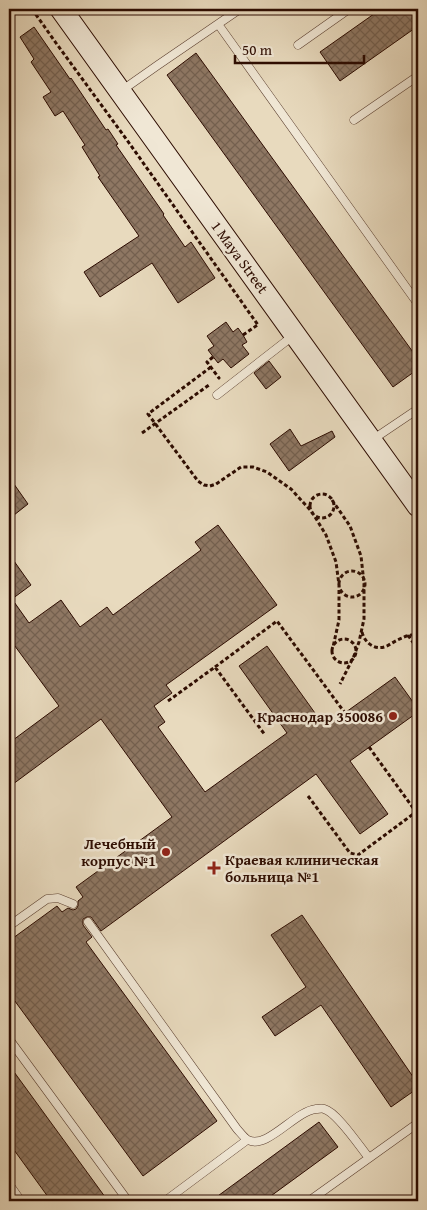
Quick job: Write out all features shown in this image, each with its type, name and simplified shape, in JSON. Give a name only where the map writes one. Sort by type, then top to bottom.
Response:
[{"type":"street","name":"1 Maya Street","points":[[67,13],[418,506]]},
{"type":"lane","points":[[121,91],[240,9]]},
{"type":"lane","points":[[298,45],[349,9]]},
{"type":"lane","points":[[218,24],[418,304]]},
{"type":"lane","points":[[354,120],[418,76]]},
{"type":"lane","points":[[216,395],[295,334]]},
{"type":"lane","points":[[372,440],[418,409]]},
{"type":"lane","points":[[9,926],[47,899],[58,898],[73,904]]},
{"type":"lane","points":[[88,922],[246,1140],[256,1142],[269,1137],[301,1114],[312,1110],[324,1109],[342,1123],[368,1158]]},
{"type":"lane","points":[[9,1038],[128,1201]]},
{"type":"lane","points":[[309,1201],[418,1123]]},
{"type":"lane","points":[[165,1201],[246,1140]]},
{"type":"lane","points":[[9,1184],[21,1201]]},
{"type":"lane","points":[[412,1201],[418,1196]]},
{"type":"path","points":[[32,9],[258,324]]},
{"type":"path","points":[[243,336],[278,310]]},
{"type":"path","points":[[142,433],[219,378],[207,362],[214,357]]},
{"type":"path","points":[[211,368],[148,414],[198,481],[210,486],[241,467],[253,467],[267,472],[291,489],[315,516],[327,517],[334,508],[332,500]]},
{"type":"path","points":[[333,647],[339,640],[348,640],[355,647],[354,656],[348,662],[339,662],[333,656],[332,651],[339,620],[339,585],[336,562],[326,535],[312,512],[310,505],[314,497],[323,494],[332,500],[350,526],[361,556],[364,583],[364,618],[359,642],[354,656],[340,684]]},
{"type":"path","points":[[348,571],[353,571],[360,574],[364,588],[358,595],[348,596],[340,589],[339,585],[342,575],[348,571]]},
{"type":"path","points":[[168,701],[277,621],[345,713]]},
{"type":"path","points":[[362,629],[364,639],[376,647],[386,646],[400,638],[418,634]]},
{"type":"path","points":[[408,636],[418,650]]},
{"type":"path","points":[[215,667],[264,736]]},
{"type":"path","points":[[308,796],[350,853],[358,855],[417,813],[369,747]]},
{"type":"building","points":[[381,9],[418,9],[418,26],[340,81],[320,52]]},
{"type":"building","points":[[34,27],[106,130],[108,129],[118,144],[116,145],[185,247],[191,242],[215,278],[178,303],[152,263],[100,297],[84,272],[139,236],[98,177],[100,176],[82,147],[85,145],[63,111],[55,116],[43,97],[51,92],[31,62],[34,59],[20,37]]},
{"type":"building","points":[[196,53],[418,359],[418,369],[393,387],[167,75]]},
{"type":"building","points":[[226,322],[233,332],[238,328],[247,342],[242,345],[249,354],[231,368],[223,359],[218,363],[208,350],[214,346],[207,336]]},
{"type":"building","points":[[269,361],[281,377],[266,389],[254,373]]},
{"type":"building","points":[[290,429],[301,446],[332,431],[335,437],[289,471],[270,444]]},
{"type":"building","points":[[9,477],[28,504],[9,519]]},
{"type":"building","name":"Лечебный корпус №1","points":[[218,525],[277,605],[166,685],[172,693],[154,706],[165,722],[158,727],[205,792],[287,733],[239,666],[267,646],[325,727],[395,677],[418,709],[418,712],[350,761],[388,814],[360,834],[316,774],[101,931],[91,917],[83,919],[83,925],[92,937],[86,942],[217,1121],[143,1176],[9,993],[9,941],[57,906],[62,912],[68,908],[76,909],[78,901],[83,897],[76,887],[172,817],[101,719],[9,787],[9,743],[59,706],[9,638],[9,554],[31,585],[12,599],[29,623],[61,600],[80,627],[107,607],[113,615],[201,550],[195,542]]},
{"type":"building","points":[[302,915],[418,1084],[418,1088],[391,1107],[321,1005],[275,1036],[262,1017],[306,987],[271,935]]},
{"type":"building","points":[[9,1065],[108,1201],[51,1201],[9,1143]]},
{"type":"building","points":[[319,1122],[338,1147],[264,1201],[211,1201]]},
{"type":"place","name":"Краснодар 350086","points":[[393,716]]},
{"type":"place","name":"Лечебный корпус №1","points":[[166,852]]},
{"type":"place","name":"Краевая клиническая больница №1","points":[[214,868]]}]
